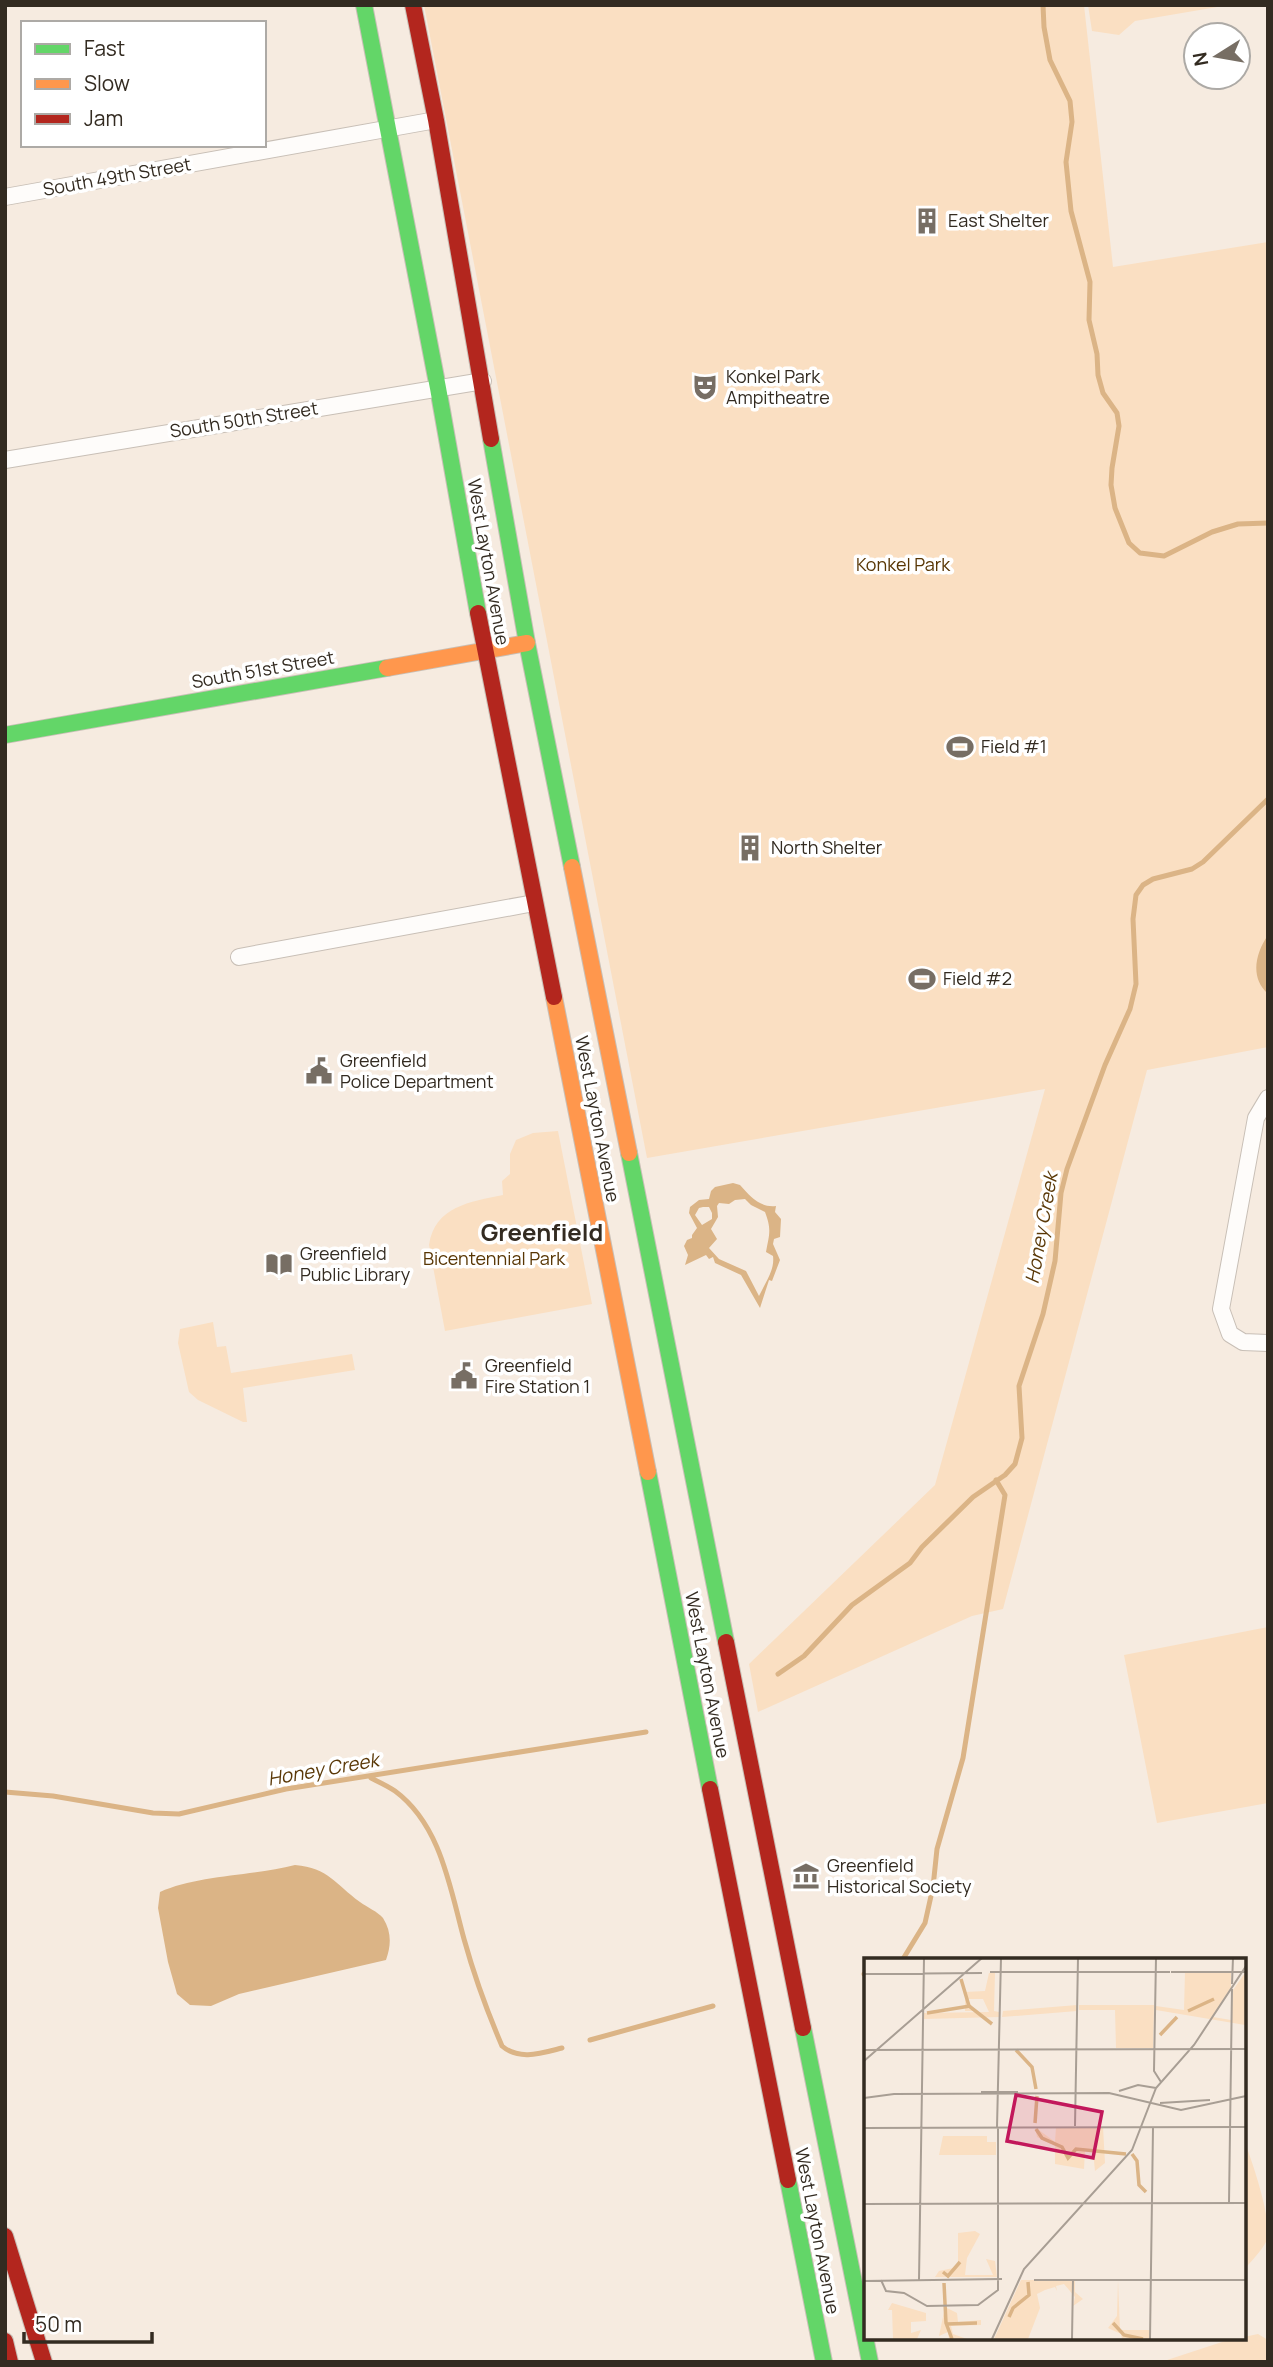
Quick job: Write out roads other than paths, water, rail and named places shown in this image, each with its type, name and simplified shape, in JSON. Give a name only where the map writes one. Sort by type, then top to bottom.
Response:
[{"type":"main road","name":"West Layton Avenue","points":[[364,5],[534,903],[824,2362]]},
{"type":"main road","name":"West Layton Avenue","points":[[412,5],[436,120],[527,643],[864,2332]]},
{"type":"main road","name":"South 51st Street","points":[[5,735],[527,643]]},
{"type":"main road","points":[[5,2236],[44,2362]]},
{"type":"main road","name":"West Layton Avenue","points":[[865,2339],[870,2362]]},
{"type":"main road","points":[[5,2341],[10,2362]]},
{"type":"street","name":"South 49th Street","points":[[5,197],[436,120]]},
{"type":"street","name":"South 50th Street","points":[[5,460],[483,381]]},
{"type":"street","points":[[239,957],[534,903]]},
{"type":"street","points":[[1268,1098],[1256,1118],[1221,1309],[1230,1334],[1243,1342],[1268,1343]]},
{"type":"waterway","name":"Honey Creek","points":[[1043,5],[1050,60],[1070,101],[1072,122],[1066,162],[1071,211],[1090,282],[1089,320],[1097,354],[1098,375],[1103,393],[1117,413],[1119,426],[1111,485],[1115,508],[1129,543],[1140,553],[1164,556],[1212,532],[1238,524],[1268,523]]},
{"type":"waterway","name":"Honey Creek","points":[[778,1674],[804,1656],[852,1605],[910,1563],[922,1547],[973,1497],[1005,1475],[1015,1464],[1022,1438],[1019,1386],[1043,1314],[1055,1261],[1061,1193],[1067,1169],[1105,1065],[1130,1009],[1136,984],[1133,919],[1136,895],[1143,885],[1153,879],[1192,869],[1203,862],[1268,799]]},
{"type":"waterway","points":[[904,1958],[925,1923],[933,1887],[937,1849],[963,1758],[1005,1495],[996,1480]]},
{"type":"waterway","name":"Honey Creek","points":[[5,1792],[53,1796],[153,1813],[179,1814],[286,1789],[646,1732]]},
{"type":"waterway","points":[[371,1778],[395,1791],[411,1805],[433,1839],[442,1859],[476,1979],[502,2046],[523,2055],[562,2048]]},
{"type":"waterway","points":[[590,2040],[713,2006]]},
{"type":"place","name":"East Shelter","points":[[927,221]]},
{"type":"place","name":"Konkel Park Ampitheatre","points":[[705,387]]},
{"type":"place","name":"Field #1","points":[[960,747]]},
{"type":"place","name":"North Shelter","points":[[750,848]]},
{"type":"place","name":"Field #2","points":[[922,979]]},
{"type":"place","name":"Greenfield Police Department","points":[[319,1071]]},
{"type":"place","name":"Greenfield Public Library","points":[[279,1264]]},
{"type":"place","name":"Greenfield Fire Station 1","points":[[464,1376]]},
{"type":"place","name":"Greenfield Historical Society","points":[[806,1876]]},
{"type":"district","name":"Greenfield","points":[[542,1233]]},
{"type":"park label","name":"Konkel Park","points":[[903,565]]},
{"type":"park label","name":"Bicentennial Park","points":[[494,1259]]}]
